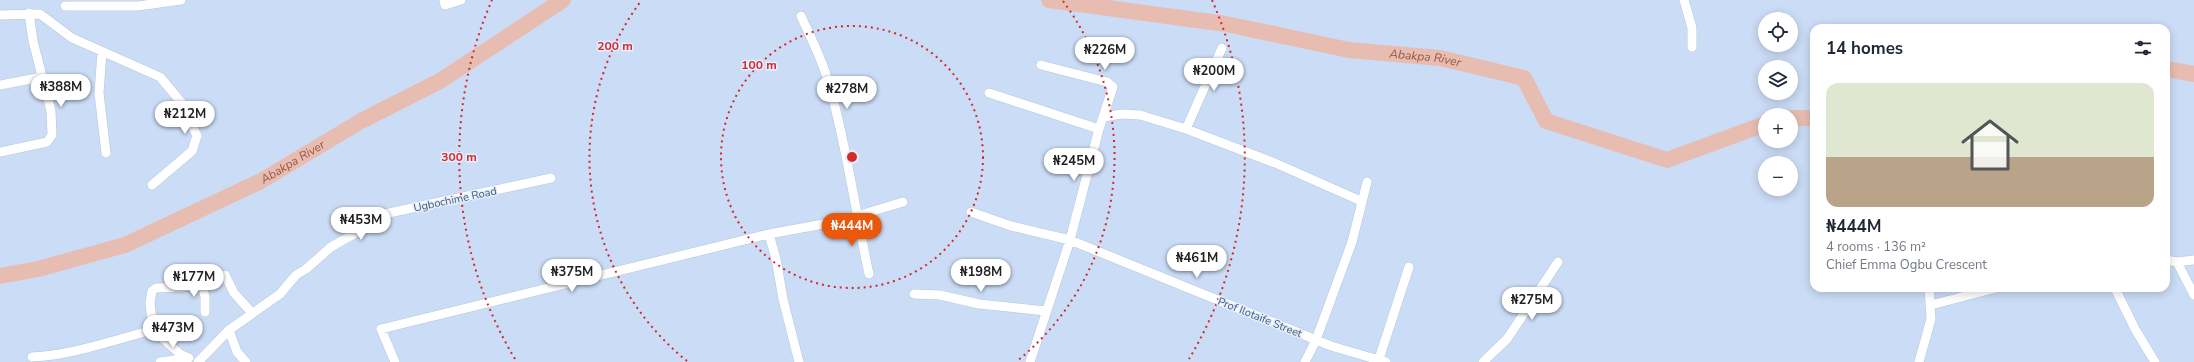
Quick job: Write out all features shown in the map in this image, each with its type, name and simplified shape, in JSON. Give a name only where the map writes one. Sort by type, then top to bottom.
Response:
[{"type":"street","points":[[65,6],[138,6],[181,0]]},
{"type":"street","points":[[444,0],[445,6],[462,0]]},
{"type":"street","points":[[1684,0],[1692,28],[1692,47]]},
{"type":"street","points":[[0,15],[29,14],[44,16],[66,34],[102,52],[160,77],[181,102],[197,136],[192,151],[152,185]]},
{"type":"street","points":[[0,152],[36,145],[50,139],[52,130],[51,116],[29,14]]},
{"type":"street","points":[[801,16],[829,82],[841,132],[856,215],[869,274]]},
{"type":"street","points":[[1186,129],[1222,48]]},
{"type":"street","points":[[102,52],[99,93],[106,153]]},
{"type":"street","points":[[1030,362],[1070,240],[1099,129],[1113,87],[1112,84],[1041,65]]},
{"type":"street","points":[[0,85],[42,77]]},
{"type":"street","points":[[989,93],[1099,129]]},
{"type":"street","points":[[1103,117],[1122,114],[1140,115],[1186,129],[1275,163],[1361,201]]},
{"type":"street","name":"Ugbochime Road","points":[[199,361],[229,330],[252,312],[280,294],[296,275],[306,269],[344,238],[359,231],[375,216],[551,178]]},
{"type":"street","points":[[1305,362],[1316,340],[1352,242],[1361,201],[1367,182]]},
{"type":"street","points":[[394,362],[381,329],[769,234],[813,227],[903,202]]},
{"type":"street","name":"Prof Ilotaife Street","points":[[971,212],[1011,226],[1070,240],[1331,346],[1382,360]]},
{"type":"street","points":[[769,234],[776,258],[783,299],[799,362]]},
{"type":"street","points":[[2170,261],[2177,262],[2194,260]]},
{"type":"street","points":[[1483,362],[1507,339],[1558,262]]},
{"type":"street","points":[[2177,262],[2194,295]]},
{"type":"street","points":[[1382,360],[1409,267]]},
{"type":"street","points":[[199,361],[180,354],[153,330],[150,303],[151,294],[156,288],[182,287],[202,283],[225,274],[234,293],[252,312]]},
{"type":"street","points":[[202,283],[205,297],[205,312]]},
{"type":"street","points":[[1919,362],[1931,319],[1929,292]]},
{"type":"street","points":[[1931,305],[1981,292]]},
{"type":"street","points":[[2117,292],[2135,329],[2155,362]]},
{"type":"street","points":[[914,294],[940,295],[979,304],[1046,311]]},
{"type":"street","points":[[32,357],[63,353],[121,340],[153,330]]},
{"type":"street","points":[[229,330],[238,352],[246,362]]},
{"type":"street","points":[[160,362],[188,358]]},
{"type":"shaded area","points":[[0,0],[2194,0],[2194,362],[0,362]]},
{"type":"waterway","name":"Abakpa River","points":[[0,276],[38,269],[125,245],[261,181],[361,121],[440,81],[563,0]]},
{"type":"waterway","name":"Abakpa River","points":[[1049,0],[1226,24],[1349,50],[1440,58],[1524,78],[1546,121],[1667,160],[1758,127]]},
{"type":"waterway","name":"Abakpa River","points":[[2170,70],[2194,74]]},
{"type":"waterway","name":"Abakpa River","points":[[1798,118],[1810,118]]}]
